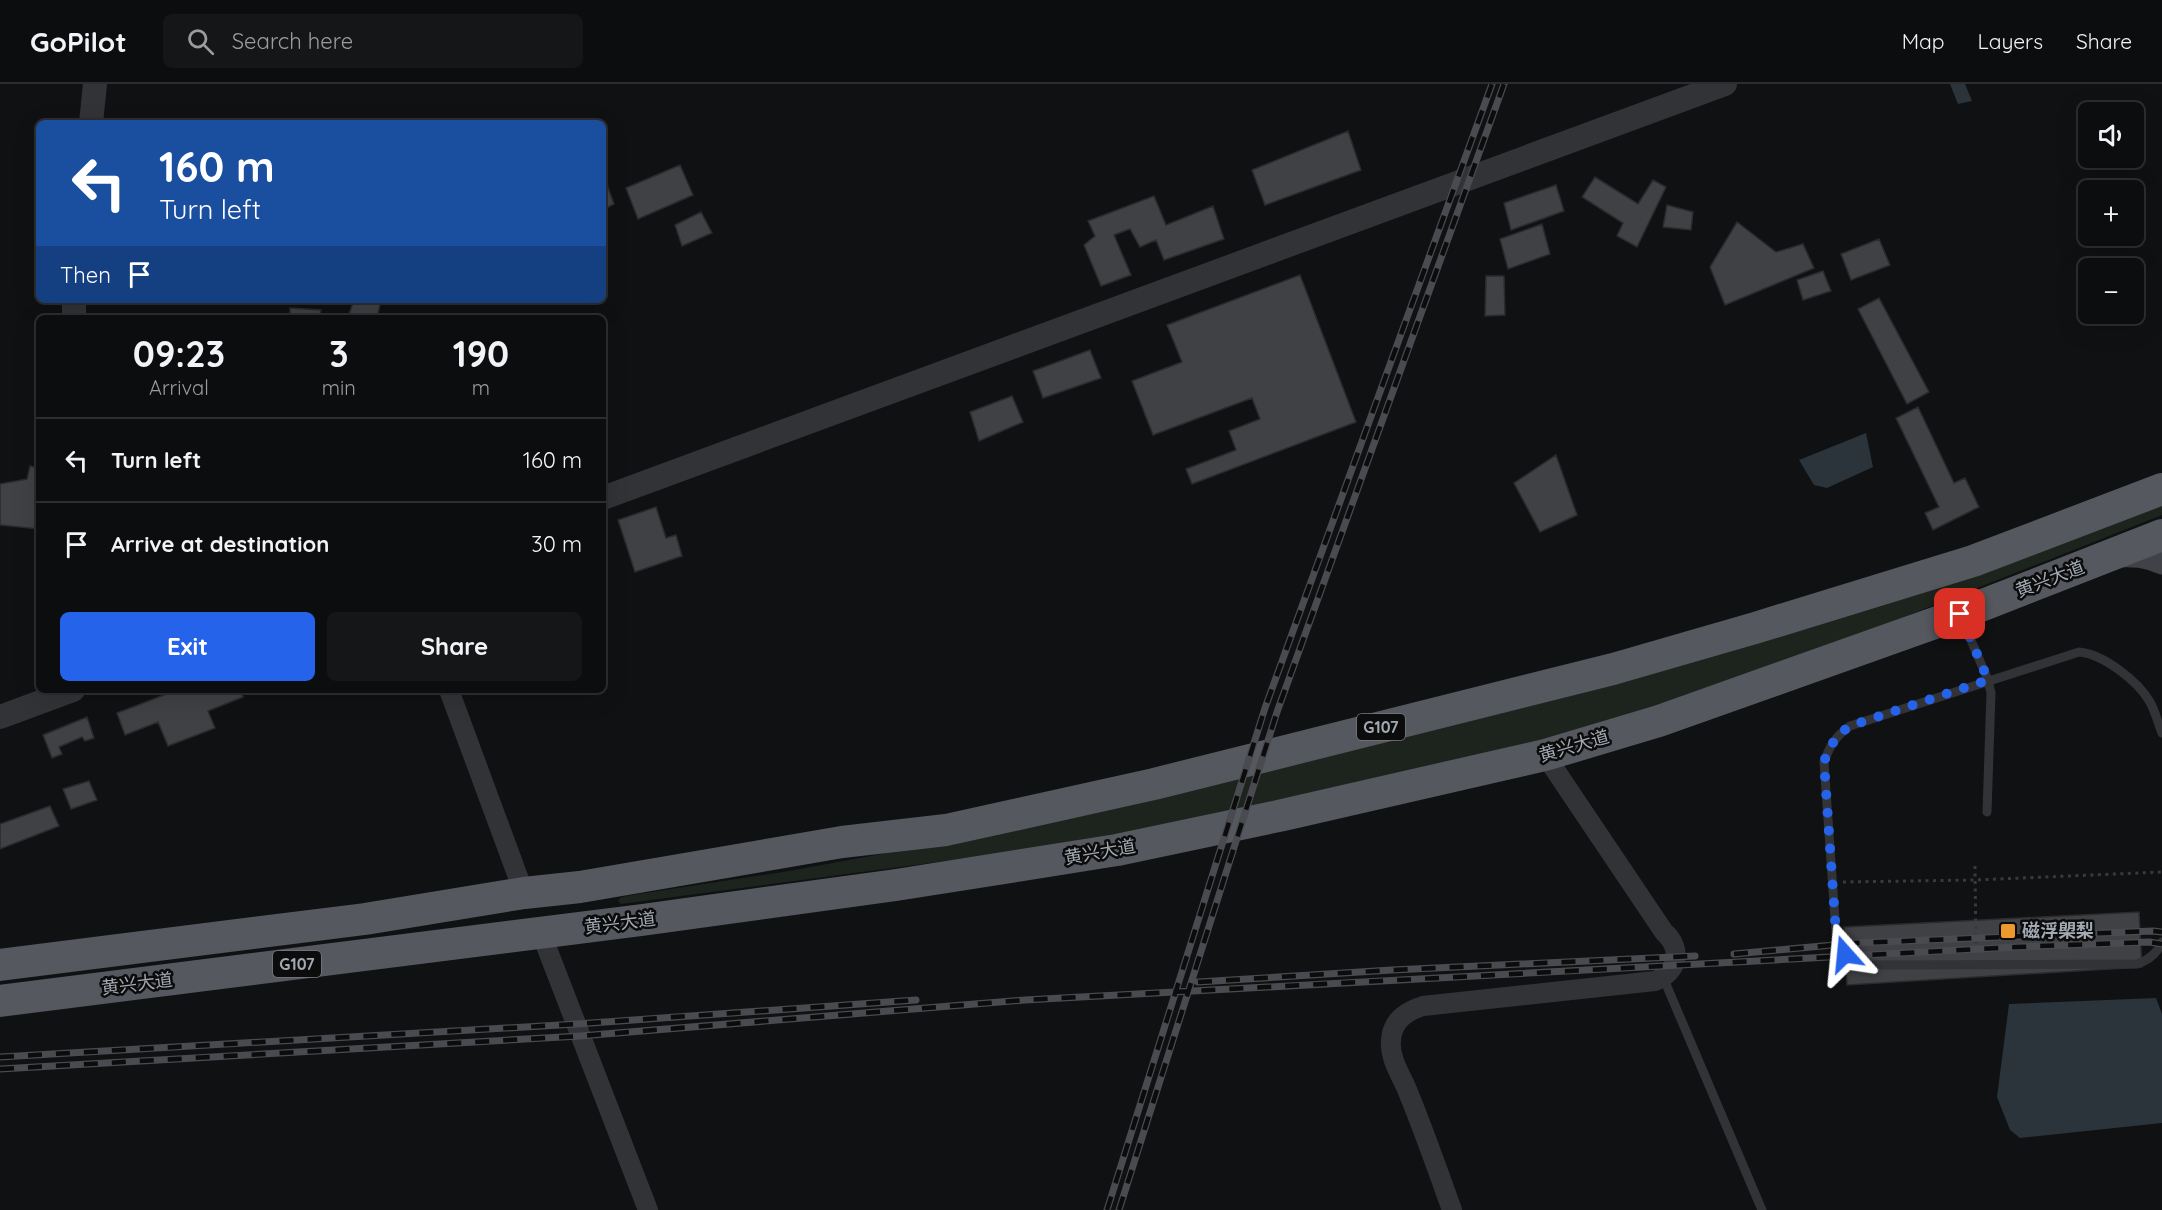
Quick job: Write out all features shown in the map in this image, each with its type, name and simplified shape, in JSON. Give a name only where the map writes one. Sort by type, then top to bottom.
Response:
[{"type":"highway","name":"黄兴大道","points":[[0,965],[364,919],[524,893],[580,887],[842,842],[946,830],[1154,784],[1613,669],[1972,561],[2162,489]]},
{"type":"highway","name":"黄兴大道","points":[[0,1001],[541,933],[873,888],[1117,850],[1294,813],[1545,755],[1659,721],[1960,614],[2162,535]]},
{"type":"main road","points":[[2112,555],[2134,553],[2162,561]]},
{"type":"street","points":[[91,120],[95,84]]},
{"type":"street","points":[[606,497],[1725,84]]},
{"type":"street","points":[[0,717],[65,693]]},
{"type":"street","points":[[450,693],[524,893]]},
{"type":"street","points":[[1452,1210],[1390,1050],[1392,1032],[1401,1017],[1411,1009],[1423,1006],[1655,981],[1670,972],[1675,964],[1675,946],[1545,755]]},
{"type":"street","points":[[541,933],[648,1210]]},
{"type":"lane","points":[[1960,614],[1988,680],[1991,693],[1987,812]]},
{"type":"lane","points":[[2162,733],[2150,702],[2134,682],[2098,656],[2089,653],[2069,654],[1850,726],[1838,735],[1829,747],[1824,762],[1838,944],[1854,962],[1865,965],[2137,964],[2155,954],[2162,942]]},
{"type":"lane","points":[[1664,977],[1762,1210]]},
{"type":"path","points":[[1975,866],[1977,957]]},
{"type":"path","points":[[1832,882],[1975,880],[2162,872]]},
{"type":"shaded area","points":[[1950,84],[1965,84],[1972,101],[1958,104]]},
{"type":"shaded area","points":[[1866,433],[1873,467],[1827,488],[1814,485],[1799,460]]},
{"type":"shaded area","points":[[2162,505],[2162,515],[1818,651],[1673,702],[1576,731],[1394,777],[1135,833],[983,856],[621,904],[618,901],[626,896],[789,871],[898,851]]},
{"type":"shaded area","points":[[2156,998],[2162,1014],[2162,1123],[2020,1138],[2010,1130],[1997,1097],[2009,1004]]},
{"type":"building","points":[[1348,131],[1361,170],[1265,205],[1252,170]]},
{"type":"building","points":[[680,165],[693,195],[638,219],[626,188]]},
{"type":"building","points":[[1595,177],[1638,204],[1653,180],[1666,187],[1637,247],[1617,236],[1623,223],[1582,197]]},
{"type":"building","points":[[606,182],[614,204],[606,208]]},
{"type":"building","points":[[1556,185],[1564,211],[1511,230],[1504,203]]},
{"type":"building","points":[[1154,196],[1166,225],[1213,206],[1224,239],[1164,260],[1156,240],[1140,247],[1130,229],[1114,235],[1131,275],[1101,286],[1084,245],[1095,236],[1088,221]]},
{"type":"building","points":[[1667,205],[1693,212],[1691,230],[1663,227]]},
{"type":"building","points":[[701,212],[712,233],[682,246],[675,225]]},
{"type":"building","points":[[1737,222],[1776,252],[1803,244],[1814,268],[1725,305],[1710,267]]},
{"type":"building","points":[[1542,224],[1550,254],[1508,269],[1500,239]]},
{"type":"building","points":[[1879,239],[1890,265],[1851,280],[1841,254]]},
{"type":"building","points":[[1823,271],[1831,291],[1803,300],[1797,280]]},
{"type":"building","points":[[1300,275],[1356,422],[1192,484],[1186,469],[1236,450],[1229,431],[1260,419],[1252,398],[1153,435],[1132,381],[1182,362],[1167,325]]},
{"type":"building","points":[[1486,276],[1504,276],[1505,315],[1485,316]]},
{"type":"building","points":[[1879,298],[1929,392],[1907,404],[1858,309]]},
{"type":"building","points":[[353,303],[380,303],[378,315],[349,314]]},
{"type":"building","points":[[290,308],[321,310],[320,315],[290,315]]},
{"type":"building","points":[[1090,350],[1101,378],[1043,398],[1033,371]]},
{"type":"building","points":[[1012,396],[1023,422],[979,441],[970,412]]},
{"type":"building","points":[[1918,407],[1954,483],[1965,478],[1979,507],[1933,530],[1925,513],[1939,507],[1896,418]]},
{"type":"building","points":[[1556,455],[1577,515],[1540,532],[1514,483]]},
{"type":"building","points":[[30,466],[36,467],[36,529],[0,525],[0,484],[27,479]]},
{"type":"building","points":[[656,507],[666,538],[676,535],[682,556],[635,572],[618,520]]},
{"type":"building","points":[[169,693],[241,693],[243,697],[208,711],[215,728],[168,746],[158,722],[125,735],[117,713]]},
{"type":"building","points":[[87,717],[94,738],[85,741],[82,737],[59,747],[62,754],[52,758],[43,735]]},
{"type":"building","points":[[89,781],[97,800],[71,809],[63,789]]},
{"type":"building","points":[[50,806],[59,826],[0,849],[0,824]]},
{"type":"building","points":[[2139,912],[2142,967],[1847,985],[1844,927]]},
{"type":"railway","points":[[1107,1210],[1265,708],[1492,84]]},
{"type":"railway","points":[[1119,1210],[1277,712],[1504,84]]},
{"type":"railway","points":[[1734,954],[1855,943],[2162,932]]},
{"type":"railway","points":[[0,1069],[580,1036],[1025,1000],[2017,947],[2149,942],[2162,944]]},
{"type":"railway","points":[[1198,982],[1392,970],[1695,956]]},
{"type":"railway","points":[[0,1057],[577,1024],[916,1000]]},
{"type":"place","name":"磁浮㮾梨","points":[[2008,931]]},
{"type":"route","points":[[1845,954],[1838,944],[1836,933],[1824,762],[1829,747],[1838,735],[1850,726],[1988,680],[1960,614]]}]
